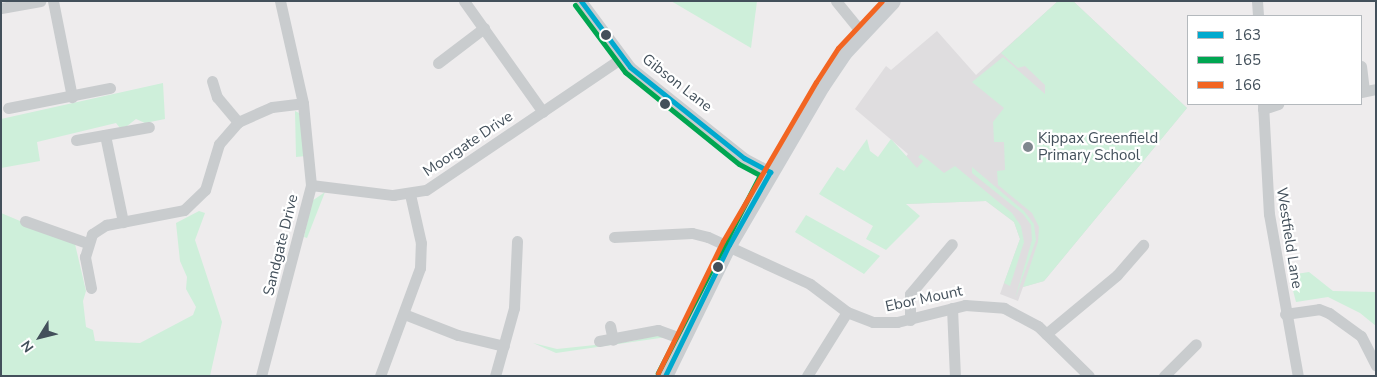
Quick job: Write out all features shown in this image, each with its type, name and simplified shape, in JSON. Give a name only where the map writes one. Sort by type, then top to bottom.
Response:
[{"type":"main road","points":[[665,376],[729,245],[770,172],[830,74],[862,33],[893,1]]},
{"type":"street","points":[[1,8],[40,1]]},
{"type":"street","points":[[53,1],[72,96]]},
{"type":"street","name":"Sandgate Drive","points":[[261,376],[311,185],[303,103],[280,1]]},
{"type":"street","points":[[464,1],[543,112]]},
{"type":"street","name":"Gibson Lane","points":[[581,1],[622,58],[744,158],[770,172]]},
{"type":"street","points":[[836,1],[862,33]]},
{"type":"street","points":[[1258,1],[1258,15]]},
{"type":"street","points":[[438,63],[484,28]]},
{"type":"street","name":"Moorgate Drive","points":[[311,185],[410,194],[440,183],[622,58]]},
{"type":"street","points":[[1362,70],[1367,91]]},
{"type":"street","points":[[212,81],[217,96],[238,122]]},
{"type":"street","points":[[8,108],[110,88]]},
{"type":"street","points":[[91,288],[85,257],[87,243],[98,229],[123,222],[164,215],[196,202],[205,190],[220,144],[238,122],[272,107],[303,103]]},
{"type":"street","name":"Westfield Lane","points":[[1263,107],[1266,184],[1286,314],[1298,376]]},
{"type":"street","points":[[76,140],[149,127]]},
{"type":"street","points":[[105,135],[123,222]]},
{"type":"street","points":[[380,376],[404,314],[422,255],[410,194]]},
{"type":"street","points":[[25,220],[87,243]]},
{"type":"street","name":"Ebor Mount","points":[[614,237],[692,233],[729,245],[810,284],[847,312],[873,322],[910,320],[974,304],[999,307],[1023,316],[1046,334],[1089,376]]},
{"type":"street","points":[[496,376],[514,308],[517,240]]},
{"type":"street","points":[[910,320],[910,294],[952,244]]},
{"type":"street","points":[[1046,334],[1117,275],[1143,245]]},
{"type":"street","points":[[952,308],[955,376]]},
{"type":"street","points":[[1286,314],[1319,309],[1329,313],[1361,336],[1376,365]]},
{"type":"street","points":[[808,376],[847,312]]},
{"type":"street","points":[[404,314],[458,335],[504,346]]},
{"type":"street","points":[[610,326],[613,340]]},
{"type":"street","points":[[599,341],[613,340],[658,330],[683,339]]},
{"type":"street","points":[[1164,376],[1196,344]]},
{"type":"shaded area","name":"Kippax Greenfield Primary School","points":[[1058,1],[1073,1],[1187,108],[1044,281],[1023,287],[1018,301],[1000,294],[1020,239],[1014,222],[986,201],[906,204],[884,184],[908,154],[855,109],[886,66],[891,70],[937,31],[976,75]]},
{"type":"green space","points":[[671,1],[757,1],[751,48]]},
{"type":"green space","name":"Kippax Greenfield Primary School","points":[[1058,1],[1073,1],[1187,108],[1044,281],[1023,287],[1038,242],[1039,227],[1032,213],[998,185],[997,171],[1005,170],[1004,142],[994,142],[993,122],[1004,108],[972,82],[1003,57],[1045,94],[1045,85],[1025,66],[1018,68],[1001,53]]},
{"type":"green space","points":[[163,83],[165,119],[145,123],[136,119],[127,126],[120,128],[116,123],[37,142],[40,161],[1,168],[1,119]]},
{"type":"green space","points":[[295,111],[299,113],[306,156],[296,157]]},
{"type":"green space","points":[[867,139],[870,151],[878,157],[891,139],[917,168],[923,161],[918,157],[921,154],[944,173],[955,166],[1012,213],[1021,226],[1024,242],[1010,286],[1004,283],[1020,239],[1014,222],[986,201],[906,204],[920,216],[886,250],[866,239],[873,226],[819,194],[837,167],[844,171]]},
{"type":"green space","points":[[972,167],[1024,211],[1034,224],[1036,240],[1015,299],[1032,240],[1031,225],[1023,214],[972,173]]},
{"type":"green space","points":[[325,192],[307,238],[304,237],[312,201]]},
{"type":"green space","points":[[199,211],[205,213],[195,240],[222,322],[210,376],[1,376],[1,213],[75,244],[86,291],[83,301],[86,327],[93,330],[95,341],[140,343],[193,315],[196,307],[186,289],[187,277],[180,261],[176,223]]},
{"type":"green space","points":[[806,215],[880,256],[864,274],[795,232]]},
{"type":"green space","points":[[1309,272],[1333,291],[1376,292],[1376,326],[1360,313],[1328,297],[1296,302],[1289,275]]},
{"type":"green space","points":[[654,335],[667,337],[556,353],[533,343],[557,349],[633,341]]},
{"type":"transit line","name":"163","points":[[581,1],[630,67],[744,158],[770,172]]},
{"type":"transit line","name":"166","points":[[658,373],[723,241],[816,82],[838,48],[882,1]]},
{"type":"transit line","name":"165","points":[[575,5],[625,72],[739,164],[760,175],[658,373]]},
{"type":"transit line","name":"163","points":[[665,376],[729,245],[770,172]]},
{"type":"place","name":"Kippax Greenfield Primary School","points":[[1028,147]]}]
